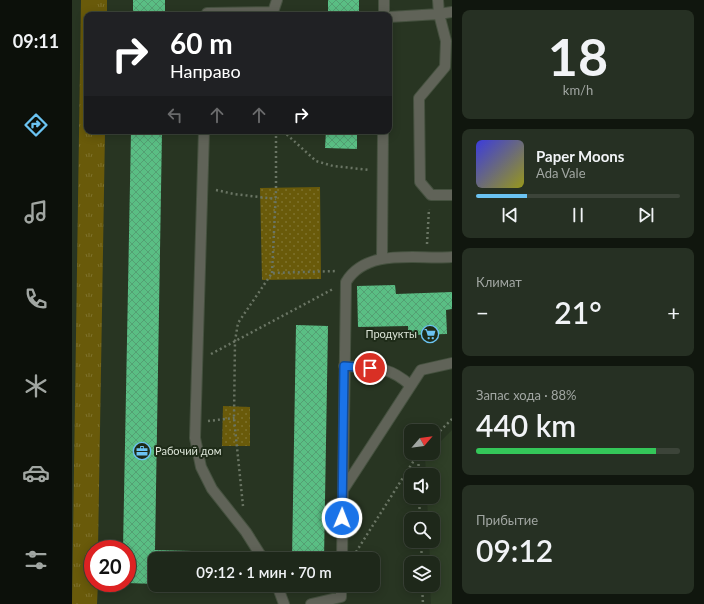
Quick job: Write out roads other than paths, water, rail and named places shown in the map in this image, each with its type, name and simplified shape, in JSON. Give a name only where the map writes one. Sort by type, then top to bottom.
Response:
[{"type":"lane","points":[[207,12],[273,12],[277,0]]},
{"type":"lane","points":[[384,0],[384,12]]},
{"type":"lane","points":[[438,0],[439,14],[449,41],[445,67],[419,98],[420,182],[431,195],[452,195]]},
{"type":"lane","points":[[392,17],[452,12]]},
{"type":"lane","points":[[204,134],[195,438],[201,467],[212,489],[246,532],[259,552]]},
{"type":"lane","points":[[382,258],[383,134]]},
{"type":"lane","points":[[342,552],[346,282],[352,273],[361,266],[382,258],[452,257]]},
{"type":"lane","points":[[342,490],[421,370],[452,363]]},
{"type":"lane","points":[[344,366],[383,369],[398,374],[410,385]]},
{"type":"lane","points":[[280,592],[284,604]]},
{"type":"lane","points":[[311,604],[341,597],[341,592]]},
{"type":"place","name":"Продукты","points":[[430,334]]},
{"type":"place","name":"Рабочий дом","points":[[142,451]]}]
